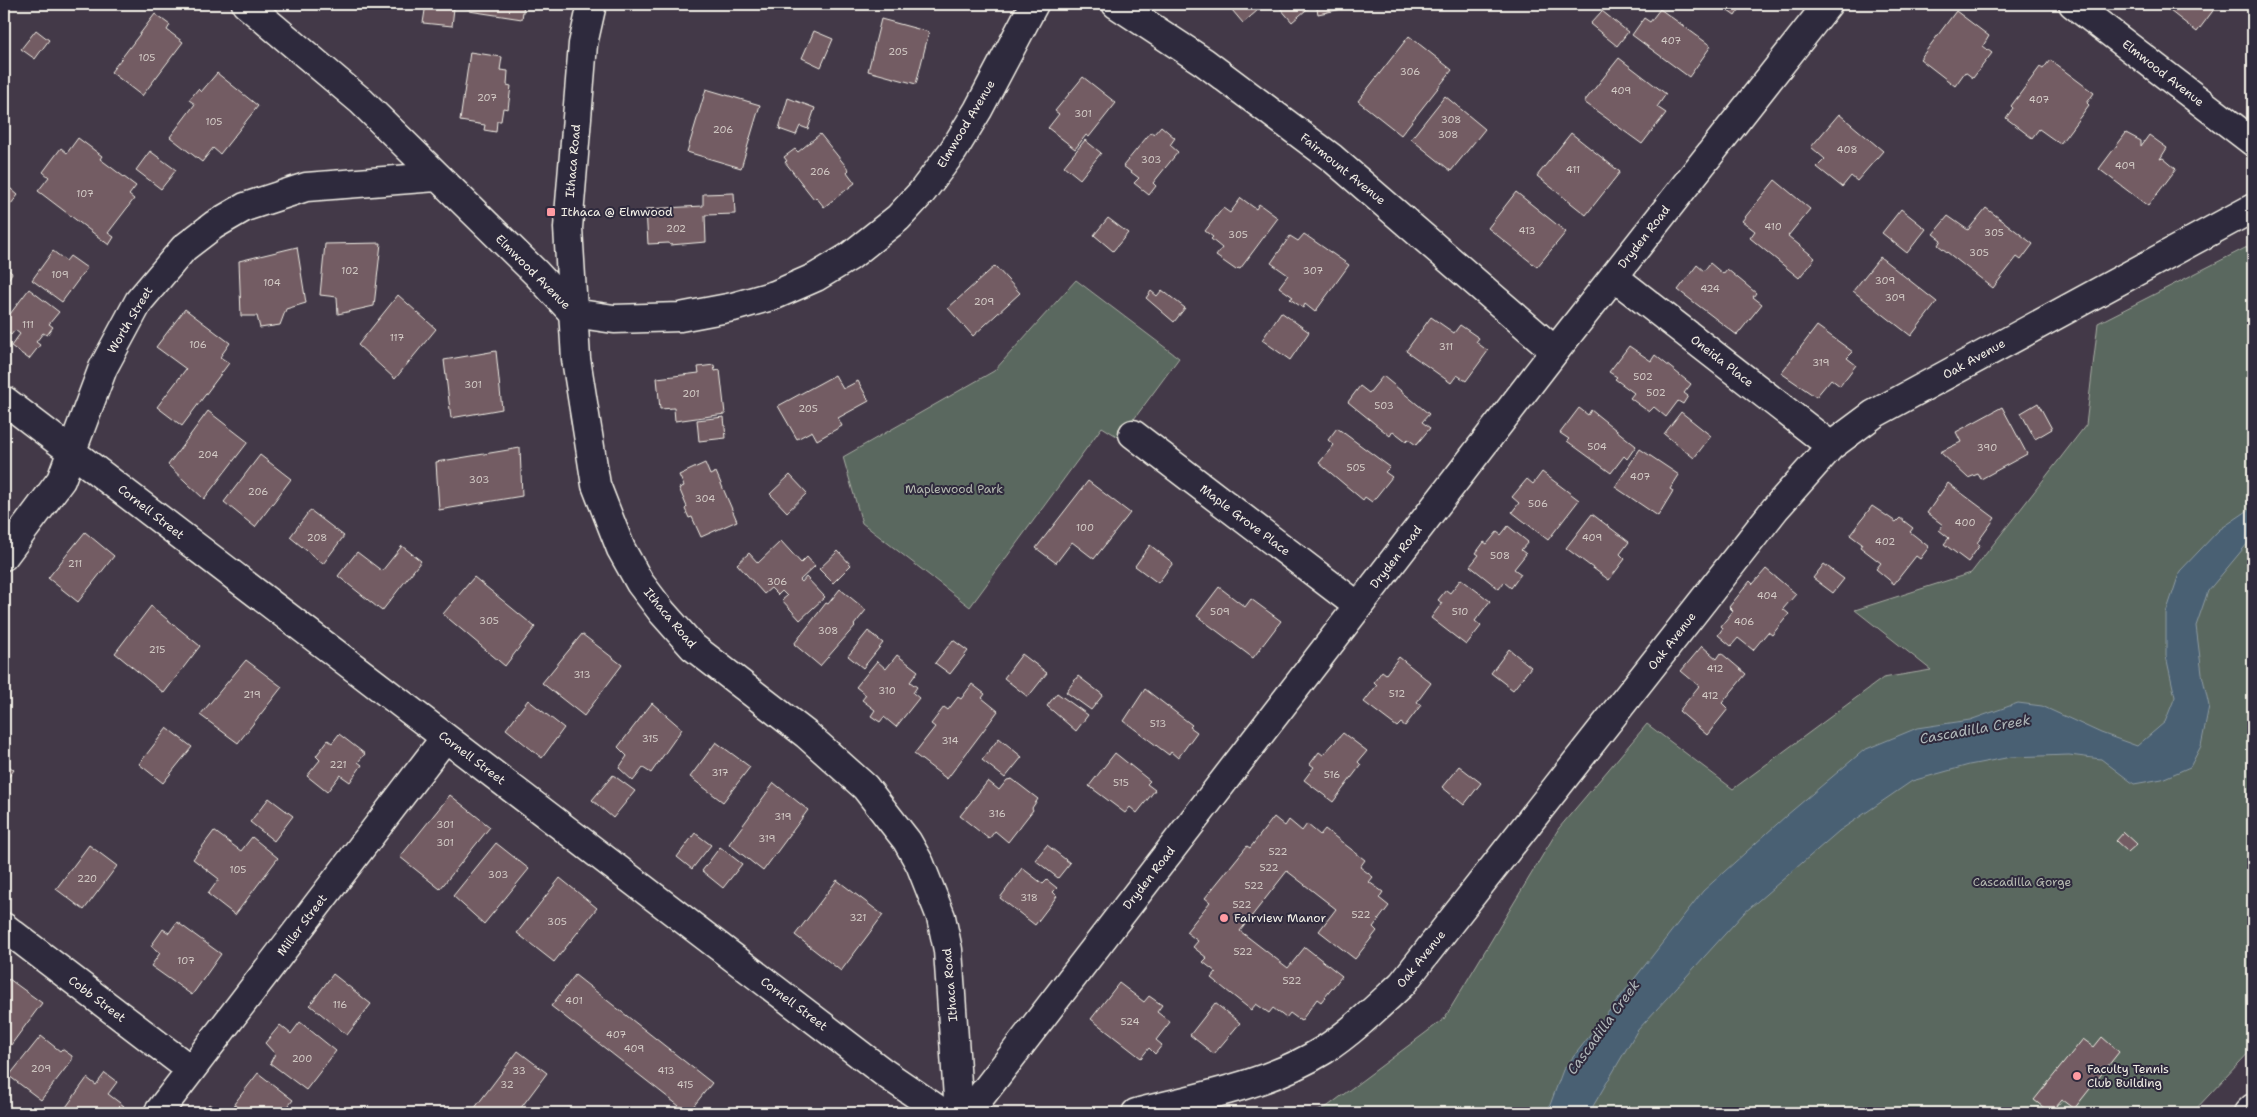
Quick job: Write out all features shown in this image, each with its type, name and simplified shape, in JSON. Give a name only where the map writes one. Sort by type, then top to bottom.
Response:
[{"type":"street","name":"Elmwood Avenue","points":[[246,4],[361,101],[436,177],[536,273],[573,313],[614,318],[680,317],[733,307],[774,295],[800,284],[849,257],[898,218],[922,192],[953,151],[978,110],[1034,4]]},
{"type":"street","name":"Ithaca Road","points":[[592,4],[583,44],[569,198],[576,359],[596,485],[621,549],[640,583],[662,612],[694,648],[807,735],[865,787],[907,841],[920,864],[941,917],[948,950],[959,1113]]},
{"type":"street","name":"Fairmount Avenue","points":[[1116,4],[1204,62],[1332,158],[1555,351]]},
{"type":"street","name":"Dryden Road","points":[[968,1113],[1555,351],[1828,4]]},
{"type":"street","name":"Elmwood Avenue","points":[[2073,4],[2253,142]]},
{"type":"street","name":"Worth Street","points":[[4,556],[61,480],[87,407],[120,335],[139,301],[184,248],[214,225],[245,207],[306,187],[436,177]]},
{"type":"street","name":"Oak Avenue","points":[[1136,1113],[1242,1086],[1288,1068],[1323,1050],[1357,1026],[1402,984],[1775,509],[1831,446],[1874,414],[2253,208]]},
{"type":"street","name":"Oneida Place","points":[[1614,277],[1831,446]]},
{"type":"street","name":"Cornell Street","points":[[4,400],[883,1072],[942,1113]]},
{"type":"street","name":"Maple Grove Place","points":[[1132,434],[1358,606]]},
{"type":"street","name":"Miller Street","points":[[158,1113],[445,738]]},
{"type":"street","name":"Cobb Street","points":[[4,927],[191,1070]]},
{"type":"street","points":[[2248,1113],[2253,1108]]},
{"type":"green space","name":"Cascadilla Gorge","points":[[2253,244],[2253,1048],[2195,1110],[2191,1113],[1314,1113],[1328,1106],[1444,1019],[1559,828],[1647,724],[1733,789],[1883,678],[1931,670],[1855,610],[1971,573],[2086,425],[2098,323]]},
{"type":"green space","name":"Maplewood Park","points":[[1076,280],[1179,358],[1120,438],[1102,427],[970,607],[862,523],[843,457],[994,371]]},
{"type":"water","name":"Cascadilla Creek","points":[[2253,507],[2253,537],[2208,591],[2196,626],[2202,674],[2209,706],[2201,746],[2190,767],[2162,779],[2134,784],[2101,759],[2069,755],[2011,757],[1969,765],[1912,781],[1839,831],[1744,913],[1637,1031],[1589,1113],[1547,1113],[1563,1070],[1703,891],[1787,815],[1864,750],[1917,728],[1970,720],[2018,703],[2042,706],[2101,733],[2137,746],[2165,722],[2175,697],[2166,656],[2166,613],[2180,571],[2219,530]]},
{"type":"building","points":[[426,4],[454,8],[452,26],[423,23]]},
{"type":"building","points":[[463,4],[524,4],[522,19],[469,11],[470,9],[463,7]]},
{"type":"building","points":[[1227,4],[1265,4],[1243,23]]},
{"type":"building","points":[[1285,4],[1313,4],[1292,22],[1280,8]]},
{"type":"building","points":[[1316,4],[1341,4],[1342,9],[1318,14]]},
{"type":"building","points":[[1718,4],[1743,4],[1735,16]]},
{"type":"building","points":[[2161,4],[2218,4],[2197,32]]},
{"type":"building","points":[[1660,9],[1711,46],[1689,77],[1632,35],[1644,18],[1650,22]]},
{"type":"building","points":[[1602,11],[1628,32],[1617,46],[1590,24]]},
{"type":"building","points":[[1956,11],[1989,36],[1983,46],[1992,53],[1973,78],[1965,72],[1955,86],[1920,59]]},
{"type":"building","points":[[155,14],[170,25],[167,30],[183,42],[142,96],[111,72]]},
{"type":"building","points":[[881,19],[929,32],[916,84],[868,71]]},
{"type":"building","points":[[36,30],[49,40],[35,59],[21,49]]},
{"type":"building","points":[[814,31],[833,39],[821,67],[802,58]]},
{"type":"building","points":[[1409,36],[1452,70],[1401,135],[1358,101]]},
{"type":"building","points":[[470,52],[502,57],[500,70],[508,71],[507,85],[511,86],[508,109],[503,108],[501,121],[497,121],[496,132],[484,130],[485,125],[460,121]]},
{"type":"building","points":[[1619,58],[1666,94],[1657,107],[1666,113],[1642,144],[1584,102]]},
{"type":"building","points":[[2050,60],[2094,93],[2087,103],[2089,105],[2060,144],[2039,129],[2032,138],[2006,118],[2013,108],[2011,106],[2040,67],[2043,69]]},
{"type":"building","points":[[217,73],[258,106],[220,154],[213,148],[202,162],[170,137],[195,104],[189,100],[198,89],[201,92]]},
{"type":"building","points":[[1083,77],[1116,103],[1089,137],[1086,135],[1075,149],[1048,128],[1059,114],[1055,111]]},
{"type":"building","points":[[706,89],[760,105],[741,168],[687,152]]},
{"type":"building","points":[[1445,96],[1485,129],[1451,171],[1411,139]]},
{"type":"building","points":[[788,98],[815,108],[808,129],[800,126],[796,135],[779,129]]},
{"type":"building","points":[[1839,114],[1883,151],[1857,181],[1851,176],[1842,187],[1817,167],[1825,159],[1811,147]]},
{"type":"building","points":[[1161,126],[1175,138],[1170,145],[1178,152],[1153,183],[1156,186],[1149,195],[1134,183],[1139,178],[1123,166],[1151,132],[1154,134]]},
{"type":"building","points":[[1571,133],[1620,172],[1586,215],[1537,176]]},
{"type":"building","points":[[2126,133],[2141,141],[2141,146],[2149,135],[2167,148],[2160,159],[2163,158],[2176,169],[2148,206],[2099,169]]},
{"type":"building","points":[[820,134],[849,170],[847,172],[855,183],[824,207],[816,197],[814,199],[785,162],[787,161],[784,157],[795,149],[798,152]]},
{"type":"building","points":[[78,138],[102,156],[100,159],[136,186],[129,195],[134,199],[108,233],[114,237],[109,245],[38,191],[49,177],[43,172],[61,148],[67,153]]},
{"type":"building","points":[[1085,140],[1101,153],[1080,179],[1064,166]]},
{"type":"building","points":[[150,151],[176,170],[161,189],[136,170]]},
{"type":"building","points":[[1775,180],[1810,209],[1788,236],[1815,258],[1799,278],[1750,238],[1755,231],[1742,221]]},
{"type":"building","points":[[4,183],[18,195],[4,213]]},
{"type":"building","points":[[1516,192],[1566,232],[1537,267],[1488,228]]},
{"type":"building","points":[[734,193],[735,214],[705,215],[706,242],[670,245],[669,243],[648,244],[646,209],[703,206],[703,194]]},
{"type":"building","points":[[1241,198],[1256,209],[1259,204],[1278,218],[1240,269],[1236,270],[1216,256],[1222,248],[1205,231],[1223,208],[1230,213]]},
{"type":"building","points":[[1986,208],[2033,244],[2021,260],[2017,257],[1993,288],[1938,245],[1941,240],[1933,234],[1948,216],[1968,230]]},
{"type":"building","points":[[1901,209],[1926,229],[1907,253],[1882,233]]},
{"type":"building","points":[[1108,218],[1128,233],[1113,251],[1094,235]]},
{"type":"building","points":[[1304,234],[1349,265],[1315,312],[1305,304],[1303,308],[1290,299],[1293,297],[1279,287],[1288,275],[1271,263],[1290,236],[1298,241]]},
{"type":"building","points":[[381,243],[374,306],[338,314],[337,297],[320,295],[325,244]]},
{"type":"building","points":[[297,247],[306,303],[286,309],[280,325],[260,328],[257,316],[241,316],[239,261]]},
{"type":"building","points":[[53,251],[66,261],[70,256],[87,268],[62,302],[32,280]]},
{"type":"building","points":[[1880,257],[1937,302],[1911,336],[1853,291]]},
{"type":"building","points":[[1710,263],[1723,274],[1727,269],[1756,293],[1753,297],[1762,304],[1737,335],[1678,290],[1697,265],[1704,271]]},
{"type":"building","points":[[4,266],[12,273],[4,287]]},
{"type":"building","points":[[995,266],[1020,293],[973,336],[948,308]]},
{"type":"building","points":[[29,289],[59,312],[49,324],[53,327],[47,335],[43,333],[36,342],[40,345],[29,359],[11,346],[20,334],[15,330],[11,335],[4,329],[6,325],[4,322]]},
{"type":"building","points":[[1162,290],[1185,308],[1174,322],[1146,298],[1151,291],[1157,296]]},
{"type":"building","points":[[398,295],[436,329],[395,379],[358,345]]},
{"type":"building","points":[[185,309],[230,343],[220,357],[229,363],[182,426],[157,407],[186,369],[156,347]]},
{"type":"building","points":[[1281,312],[1309,332],[1290,360],[1262,340]]},
{"type":"building","points":[[1431,317],[1454,333],[1460,325],[1479,338],[1476,342],[1488,351],[1466,381],[1457,375],[1451,383],[1406,351]]},
{"type":"building","points":[[1817,326],[1853,352],[1847,358],[1856,365],[1840,386],[1831,379],[1816,397],[1781,373]]},
{"type":"building","points":[[1629,346],[1651,361],[1655,355],[1691,384],[1684,393],[1688,396],[1683,404],[1678,401],[1666,417],[1654,407],[1649,412],[1630,398],[1634,393],[1615,379],[1617,377],[1609,372]]},
{"type":"building","points":[[496,351],[502,409],[451,418],[444,360]]},
{"type":"building","points":[[714,365],[715,371],[720,370],[725,414],[675,421],[674,408],[660,409],[657,378],[699,373],[698,367]]},
{"type":"building","points":[[835,375],[843,389],[858,381],[869,401],[838,418],[842,426],[817,440],[812,431],[797,439],[778,406]]},
{"type":"building","points":[[1383,376],[1429,414],[1422,422],[1430,428],[1416,445],[1408,439],[1406,441],[1393,431],[1390,436],[1348,402],[1360,386],[1369,393]]},
{"type":"building","points":[[2038,403],[2052,429],[2035,439],[2021,413]]},
{"type":"building","points":[[2002,407],[2027,454],[1981,479],[1978,474],[1968,478],[1940,452],[1961,442],[1956,432]]},
{"type":"building","points":[[1579,408],[1588,415],[1591,410],[1636,446],[1627,459],[1624,456],[1611,473],[1567,441],[1569,439],[1560,433]]},
{"type":"building","points":[[208,411],[248,442],[204,499],[168,465]]},
{"type":"building","points":[[1681,412],[1711,436],[1694,458],[1664,434]]},
{"type":"building","points":[[724,417],[726,438],[699,441],[697,420]]},
{"type":"building","points":[[1337,428],[1390,467],[1385,472],[1392,477],[1372,502],[1365,497],[1363,500],[1319,463],[1334,445],[1328,440]]},
{"type":"building","points":[[520,448],[522,496],[439,510],[436,462]]},
{"type":"building","points":[[1640,449],[1679,475],[1670,489],[1673,491],[1658,516],[1615,487]]},
{"type":"building","points":[[260,455],[291,479],[255,527],[224,502]]},
{"type":"building","points":[[705,463],[710,475],[716,472],[737,521],[701,537],[692,517],[689,518],[685,509],[687,507],[679,488],[684,486],[679,475]]},
{"type":"building","points":[[1542,472],[1579,500],[1548,540],[1512,512],[1519,503],[1512,497],[1527,479],[1533,484]]},
{"type":"building","points":[[790,475],[807,493],[787,512],[770,494]]},
{"type":"building","points":[[1088,481],[1130,513],[1094,559],[1072,542],[1056,563],[1036,548]]},
{"type":"building","points":[[1948,483],[1995,518],[1977,543],[1980,545],[1968,562],[1944,544],[1949,538],[1939,530],[1943,525],[1927,513]]},
{"type":"building","points":[[1872,506],[1896,522],[1900,518],[1913,528],[1910,532],[1929,547],[1920,559],[1916,556],[1894,584],[1876,569],[1881,563],[1860,547],[1862,544],[1850,535]]},
{"type":"building","points":[[310,510],[344,536],[323,564],[290,537]]},
{"type":"building","points":[[1592,514],[1629,542],[1620,554],[1625,559],[1609,580],[1566,548]]},
{"type":"building","points":[[1508,526],[1528,542],[1521,550],[1526,554],[1514,569],[1521,574],[1511,588],[1504,582],[1499,589],[1470,566],[1479,555],[1476,553],[1484,542],[1487,544],[1497,532],[1501,535]]},
{"type":"building","points":[[85,532],[114,556],[78,602],[48,578]]},
{"type":"building","points":[[781,541],[801,563],[807,557],[815,566],[800,580],[802,582],[806,577],[825,597],[800,620],[782,600],[787,596],[782,591],[778,595],[771,588],[764,594],[737,564],[749,553],[758,563]]},
{"type":"building","points":[[1150,545],[1173,563],[1158,583],[1135,566]]},
{"type":"building","points":[[402,546],[421,561],[382,611],[338,576],[357,552],[382,571]]},
{"type":"building","points":[[838,551],[851,565],[833,583],[819,569]]},
{"type":"building","points":[[1824,564],[1844,579],[1833,593],[1813,578]]},
{"type":"building","points":[[1766,569],[1796,594],[1783,609],[1789,614],[1772,635],[1768,632],[1753,650],[1738,638],[1731,646],[1718,635],[1723,628],[1721,626],[1733,611],[1729,607],[1750,581],[1753,584]]},
{"type":"building","points":[[474,577],[535,627],[505,666],[443,614]]},
{"type":"building","points":[[1461,579],[1490,601],[1475,621],[1481,626],[1466,645],[1431,618],[1442,603],[1438,600],[1446,590],[1450,593]]},
{"type":"building","points":[[1219,587],[1245,607],[1251,599],[1281,621],[1253,658],[1197,616]]},
{"type":"building","points":[[840,589],[866,610],[855,626],[820,666],[794,644],[826,603],[828,604]]},
{"type":"building","points":[[151,606],[200,646],[164,693],[115,653]]},
{"type":"building","points":[[868,631],[883,643],[863,668],[848,656]]},
{"type":"building","points":[[582,634],[622,665],[584,716],[542,683]]},
{"type":"building","points":[[953,640],[968,651],[950,674],[935,663]]},
{"type":"building","points":[[1702,646],[1717,659],[1721,653],[1746,674],[1722,703],[1728,709],[1707,735],[1679,711],[1699,686],[1681,671]]},
{"type":"building","points":[[1509,649],[1531,667],[1513,690],[1491,673]]},
{"type":"building","points":[[1022,654],[1047,673],[1028,697],[1004,678]]},
{"type":"building","points":[[897,655],[918,671],[910,682],[917,687],[913,693],[919,698],[896,727],[884,717],[880,722],[871,716],[875,710],[862,700],[866,695],[856,687],[877,661],[886,669]]},
{"type":"building","points":[[1399,657],[1431,683],[1417,702],[1421,705],[1405,726],[1401,723],[1397,727],[1364,702],[1377,685],[1374,682],[1382,671],[1386,674]]},
{"type":"building","points":[[246,660],[282,687],[238,743],[200,715]]},
{"type":"building","points":[[1078,676],[1103,695],[1091,710],[1066,692]]},
{"type":"building","points":[[972,684],[985,694],[982,698],[998,711],[947,779],[914,754],[935,727],[931,724],[944,707],[948,710],[958,697],[961,699]]},
{"type":"building","points":[[1145,689],[1192,725],[1190,727],[1197,732],[1178,758],[1171,752],[1169,755],[1124,721]]},
{"type":"building","points":[[1057,693],[1088,715],[1076,731],[1047,706]]},
{"type":"building","points":[[528,700],[564,728],[542,758],[506,729]]},
{"type":"building","points":[[652,703],[682,729],[651,773],[643,768],[633,781],[619,768],[627,756],[618,747]]},
{"type":"building","points":[[167,728],[192,747],[163,783],[139,764]]},
{"type":"building","points":[[1343,733],[1367,751],[1358,762],[1361,765],[1333,802],[1304,780],[1314,767],[1310,764],[1319,752],[1323,755]]},
{"type":"building","points":[[339,734],[365,754],[358,762],[362,765],[350,782],[340,775],[327,792],[307,776],[320,760],[316,756],[328,740],[332,743]]},
{"type":"building","points":[[999,738],[1022,757],[1005,778],[982,760]]},
{"type":"building","points":[[716,742],[750,767],[723,802],[690,777]]},
{"type":"building","points":[[1115,753],[1150,781],[1147,784],[1155,790],[1137,813],[1130,807],[1125,813],[1089,786]]},
{"type":"building","points":[[4,762],[14,770],[4,783]]},
{"type":"building","points":[[1459,766],[1481,783],[1464,805],[1442,787]]},
{"type":"building","points":[[613,775],[635,791],[613,818],[592,800]]},
{"type":"building","points":[[1012,779],[1038,799],[1032,808],[1033,810],[1008,842],[995,831],[989,839],[960,816],[988,781],[999,790],[1007,780]]},
{"type":"building","points":[[774,783],[808,810],[763,871],[729,844]]},
{"type":"building","points":[[450,795],[490,827],[440,889],[400,857]]},
{"type":"building","points":[[269,798],[293,816],[274,841],[250,822]]},
{"type":"building","name":"Fairview Manor","points":[[1274,817],[1285,826],[1289,820],[1302,831],[1307,824],[1320,835],[1325,829],[1365,860],[1360,867],[1373,877],[1369,882],[1383,892],[1379,898],[1389,906],[1373,927],[1377,931],[1355,959],[1319,931],[1336,909],[1287,871],[1240,931],[1288,968],[1305,947],[1342,976],[1321,1002],[1317,999],[1301,1021],[1290,1013],[1286,1018],[1273,1008],[1269,1013],[1256,1004],[1251,1010],[1211,978],[1216,972],[1203,962],[1207,958],[1193,947],[1198,941],[1186,932],[1210,902],[1205,898],[1247,846],[1250,848]]},
{"type":"building","points":[[214,831],[241,851],[252,837],[278,858],[235,915],[208,894],[219,879],[193,859]]},
{"type":"building","points":[[2124,832],[2137,844],[2128,852],[2116,841]]},
{"type":"building","points":[[695,833],[711,845],[692,869],[677,857]]},
{"type":"building","points":[[496,843],[529,869],[484,924],[453,896]]},
{"type":"building","points":[[89,845],[117,866],[84,910],[56,889]]},
{"type":"building","points":[[1047,845],[1070,863],[1058,878],[1035,860]]},
{"type":"building","points":[[720,847],[742,864],[723,888],[702,871]]},
{"type":"building","points":[[1022,868],[1043,884],[1047,880],[1057,888],[1053,892],[1057,896],[1035,925],[1000,898]]},
{"type":"building","points":[[560,878],[597,908],[554,962],[517,933]]},
{"type":"building","points":[[837,880],[883,915],[841,971],[795,935]]},
{"type":"building","points":[[177,922],[221,954],[192,995],[151,966],[160,953],[151,946],[163,929],[169,933]]},
{"type":"building","points":[[333,974],[371,1004],[347,1035],[310,1005]]},
{"type":"building","points":[[575,975],[712,1083],[688,1113],[551,1006]]},
{"type":"building","points":[[9,979],[42,1003],[8,1049],[4,1045],[4,986]]},
{"type":"building","points":[[1119,983],[1144,1002],[1149,996],[1162,1005],[1157,1012],[1170,1022],[1156,1040],[1162,1045],[1155,1054],[1149,1048],[1141,1058],[1091,1019]]},
{"type":"building","points":[[1215,1003],[1240,1023],[1214,1054],[1190,1035]]},
{"type":"building","points":[[300,1022],[336,1051],[306,1090],[270,1063],[275,1054],[265,1043],[280,1025],[291,1034]]},
{"type":"building","points":[[41,1036],[60,1051],[62,1049],[72,1056],[72,1060],[41,1100],[9,1076]]},
{"type":"building","name":"Faculty Tennis Club Building","points":[[2102,1037],[2119,1052],[2074,1109],[2062,1100],[2051,1113],[2034,1100],[2083,1039],[2094,1047]]},
{"type":"building","points":[[518,1051],[547,1073],[517,1113],[471,1113]]},
{"type":"building","points":[[105,1073],[117,1082],[108,1094],[124,1106],[118,1113],[69,1113],[64,1110],[87,1078],[96,1085]]},
{"type":"building","points":[[258,1073],[293,1100],[283,1113],[246,1113],[234,1104]]},
{"type":"building","points":[[209,1104],[221,1113],[202,1113]]},
{"type":"place","name":"Ithaca @ Elmwood","points":[[551,212]]},
{"type":"place","name":"Fairview Manor","points":[[1224,918]]},
{"type":"place","name":"Faculty Tennis Club Building","points":[[2077,1076]]}]
